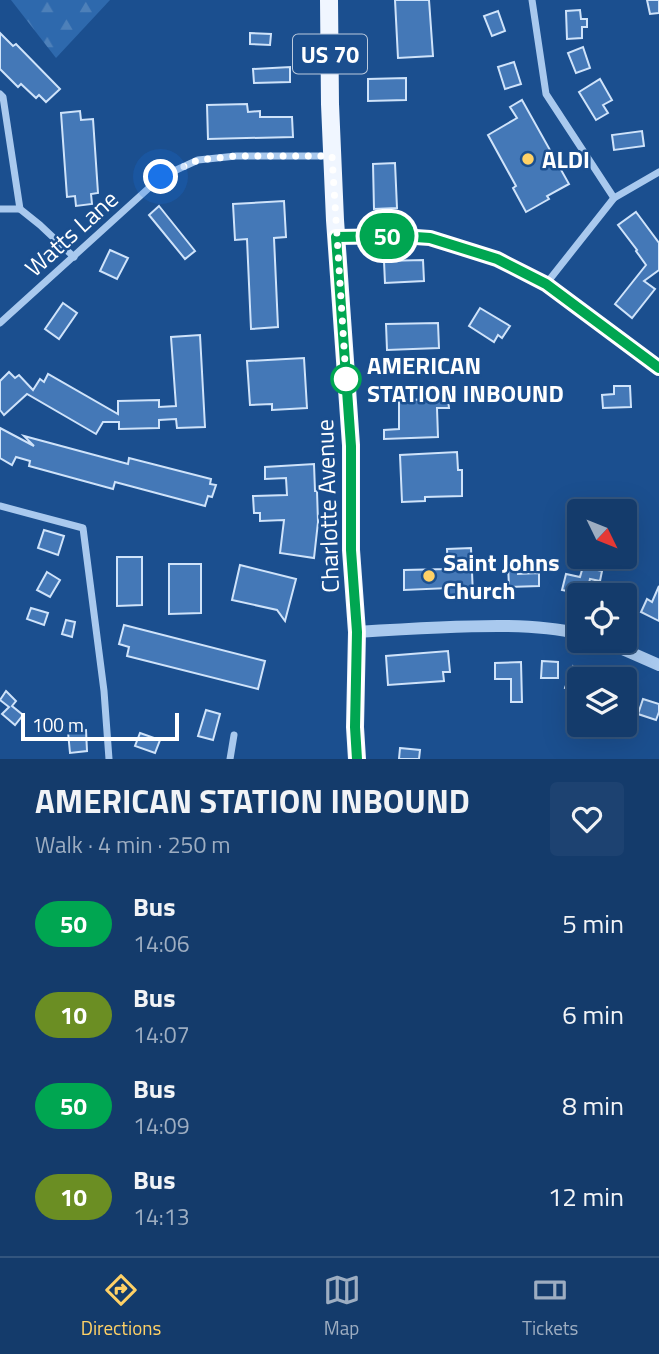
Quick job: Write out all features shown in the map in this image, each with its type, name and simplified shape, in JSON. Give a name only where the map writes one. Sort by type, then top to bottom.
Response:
[{"type":"main road","name":"Charlotte Avenue","points":[[328,0],[336,237],[350,435],[351,550],[357,632],[357,759]]},
{"type":"street","points":[[532,0],[546,94],[614,198]]},
{"type":"street","points":[[0,94],[20,209]]},
{"type":"street","name":"Watts Lane","points":[[0,323],[161,177],[198,160],[236,156],[332,156]]},
{"type":"street","points":[[546,284],[614,198],[659,172]]},
{"type":"street","points":[[0,209],[20,209],[74,257]]},
{"type":"street","points":[[336,237],[430,238],[497,259],[546,284],[659,368]]},
{"type":"street","points":[[0,506],[83,528],[104,691],[109,759]]},
{"type":"street","points":[[357,632],[458,626],[535,626],[567,632]]},
{"type":"street","points":[[633,653],[659,664]]},
{"type":"street","points":[[230,759],[234,736]]},
{"type":"green space","points":[[11,0],[110,0],[56,58]]},
{"type":"building","points":[[395,0],[429,0],[433,56],[398,58]]},
{"type":"building","points":[[647,0],[659,0],[659,13],[650,14]]},
{"type":"building","points":[[580,10],[581,19],[587,19],[587,27],[582,27],[582,38],[567,39],[566,11]]},
{"type":"building","points":[[498,11],[505,31],[492,36],[484,16]]},
{"type":"building","points":[[0,33],[13,46],[16,44],[60,89],[46,102],[39,95],[36,98],[21,84],[18,87],[0,69]]},
{"type":"building","points":[[250,33],[271,34],[270,45],[250,44]]},
{"type":"building","points":[[583,47],[590,68],[576,73],[568,53]]},
{"type":"building","points":[[514,62],[521,84],[505,89],[498,67]]},
{"type":"building","points":[[290,67],[290,82],[254,83],[253,69]]},
{"type":"building","points":[[406,78],[406,100],[368,101],[368,79]]},
{"type":"building","points":[[600,79],[612,100],[603,105],[608,113],[596,120],[579,92]]},
{"type":"building","name":"ALDI","points":[[522,100],[569,184],[526,212],[513,188],[516,186],[488,135],[517,118],[510,107]]},
{"type":"building","points":[[247,104],[248,112],[260,111],[260,117],[292,117],[293,137],[208,139],[207,105]]},
{"type":"building","points":[[80,111],[81,120],[93,119],[98,193],[91,194],[92,204],[76,206],[75,196],[67,197],[61,113]]},
{"type":"building","points":[[642,131],[644,146],[614,150],[612,135]]},
{"type":"building","points":[[395,163],[397,208],[374,209],[373,164]]},
{"type":"building","points":[[284,201],[286,237],[274,238],[278,327],[251,329],[247,239],[235,240],[233,204]]},
{"type":"building","points":[[159,206],[195,251],[185,259],[149,215]]},
{"type":"building","points":[[636,212],[659,243],[659,270],[644,281],[655,289],[632,318],[615,304],[646,265],[618,225]]},
{"type":"building","points":[[110,250],[128,258],[117,279],[100,271]]},
{"type":"building","points":[[423,260],[424,281],[385,283],[384,261]]},
{"type":"building","points":[[63,303],[77,313],[59,339],[45,329]]},
{"type":"building","points":[[480,308],[510,326],[502,338],[498,335],[494,342],[469,326]]},
{"type":"building","points":[[438,323],[439,348],[387,350],[386,324]]},
{"type":"building","points":[[200,335],[205,427],[177,428],[176,419],[159,420],[159,428],[119,429],[119,422],[103,422],[96,434],[27,394],[4,415],[0,410],[0,381],[9,372],[15,378],[19,375],[33,390],[40,379],[44,382],[48,374],[118,414],[118,401],[159,400],[159,407],[176,406],[171,337]]},
{"type":"building","points":[[304,358],[307,408],[272,410],[272,404],[250,405],[247,361]]},
{"type":"building","points":[[614,386],[630,386],[631,407],[603,408],[602,395],[614,394]]},
{"type":"building","points":[[448,399],[449,408],[437,408],[438,437],[384,439],[384,430],[399,429],[399,400]]},
{"type":"building","points":[[0,428],[34,446],[24,436],[128,464],[129,458],[211,479],[210,484],[216,485],[205,506],[115,482],[113,489],[29,466],[30,461],[16,457],[12,465],[0,458]]},
{"type":"building","points":[[457,452],[458,470],[462,470],[462,496],[425,497],[425,501],[402,502],[400,455]]},
{"type":"building","points":[[314,464],[318,522],[314,558],[280,553],[284,520],[260,521],[260,513],[254,513],[253,496],[287,495],[286,478],[265,479],[265,467]]},
{"type":"building","points":[[44,530],[64,536],[58,555],[38,548]]},
{"type":"building","points":[[471,548],[473,596],[449,597],[449,588],[404,590],[404,570],[448,569],[447,549]]},
{"type":"building","points":[[117,557],[142,557],[142,605],[117,606]]},
{"type":"building","points":[[169,564],[201,564],[201,613],[169,614]]},
{"type":"building","points":[[240,565],[296,579],[285,621],[277,610],[232,600]]},
{"type":"building","points":[[508,565],[518,565],[518,574],[539,573],[539,586],[509,587]]},
{"type":"building","points":[[582,569],[602,571],[600,581],[590,579],[589,583],[567,583],[567,591],[562,590],[566,574],[580,577]]},
{"type":"building","points":[[47,572],[60,580],[50,597],[37,590]]},
{"type":"building","points":[[659,586],[659,621],[641,612],[647,599],[652,602]]},
{"type":"building","points":[[31,608],[48,613],[44,625],[27,619]]},
{"type":"building","points":[[66,620],[75,622],[72,637],[62,634]]},
{"type":"building","points":[[124,625],[265,661],[258,689],[127,656],[129,647],[119,644]]},
{"type":"building","points":[[448,651],[450,672],[443,672],[444,681],[388,685],[386,656]]},
{"type":"building","points":[[542,661],[558,662],[558,678],[541,678]]},
{"type":"building","points":[[521,662],[522,702],[511,702],[511,679],[495,679],[495,663]]},
{"type":"building","points":[[6,691],[16,701],[12,706],[23,715],[15,725],[2,714],[9,707],[0,700]]},
{"type":"building","points":[[643,699],[659,704],[656,720],[638,714]]},
{"type":"building","points":[[206,710],[220,714],[213,740],[198,736]]},
{"type":"building","points":[[86,730],[87,751],[70,753],[68,732]]},
{"type":"building","points":[[140,733],[160,740],[155,753],[135,746]]},
{"type":"building","points":[[400,748],[420,750],[419,759],[399,759]]},
{"type":"bus line","name":"50","points":[[357,759],[357,632],[351,550],[351,446],[336,237],[430,238],[497,259],[546,284],[659,368]]},
{"type":"place","name":"ALDI","points":[[528,159]]},
{"type":"place","name":"AMERICAN STATION INBOUND","points":[[346,379]]},
{"type":"place","name":"Saint Johns Church","points":[[429,576]]},
{"type":"route","points":[[161,177],[198,160],[236,156],[332,156],[346,379]]}]
